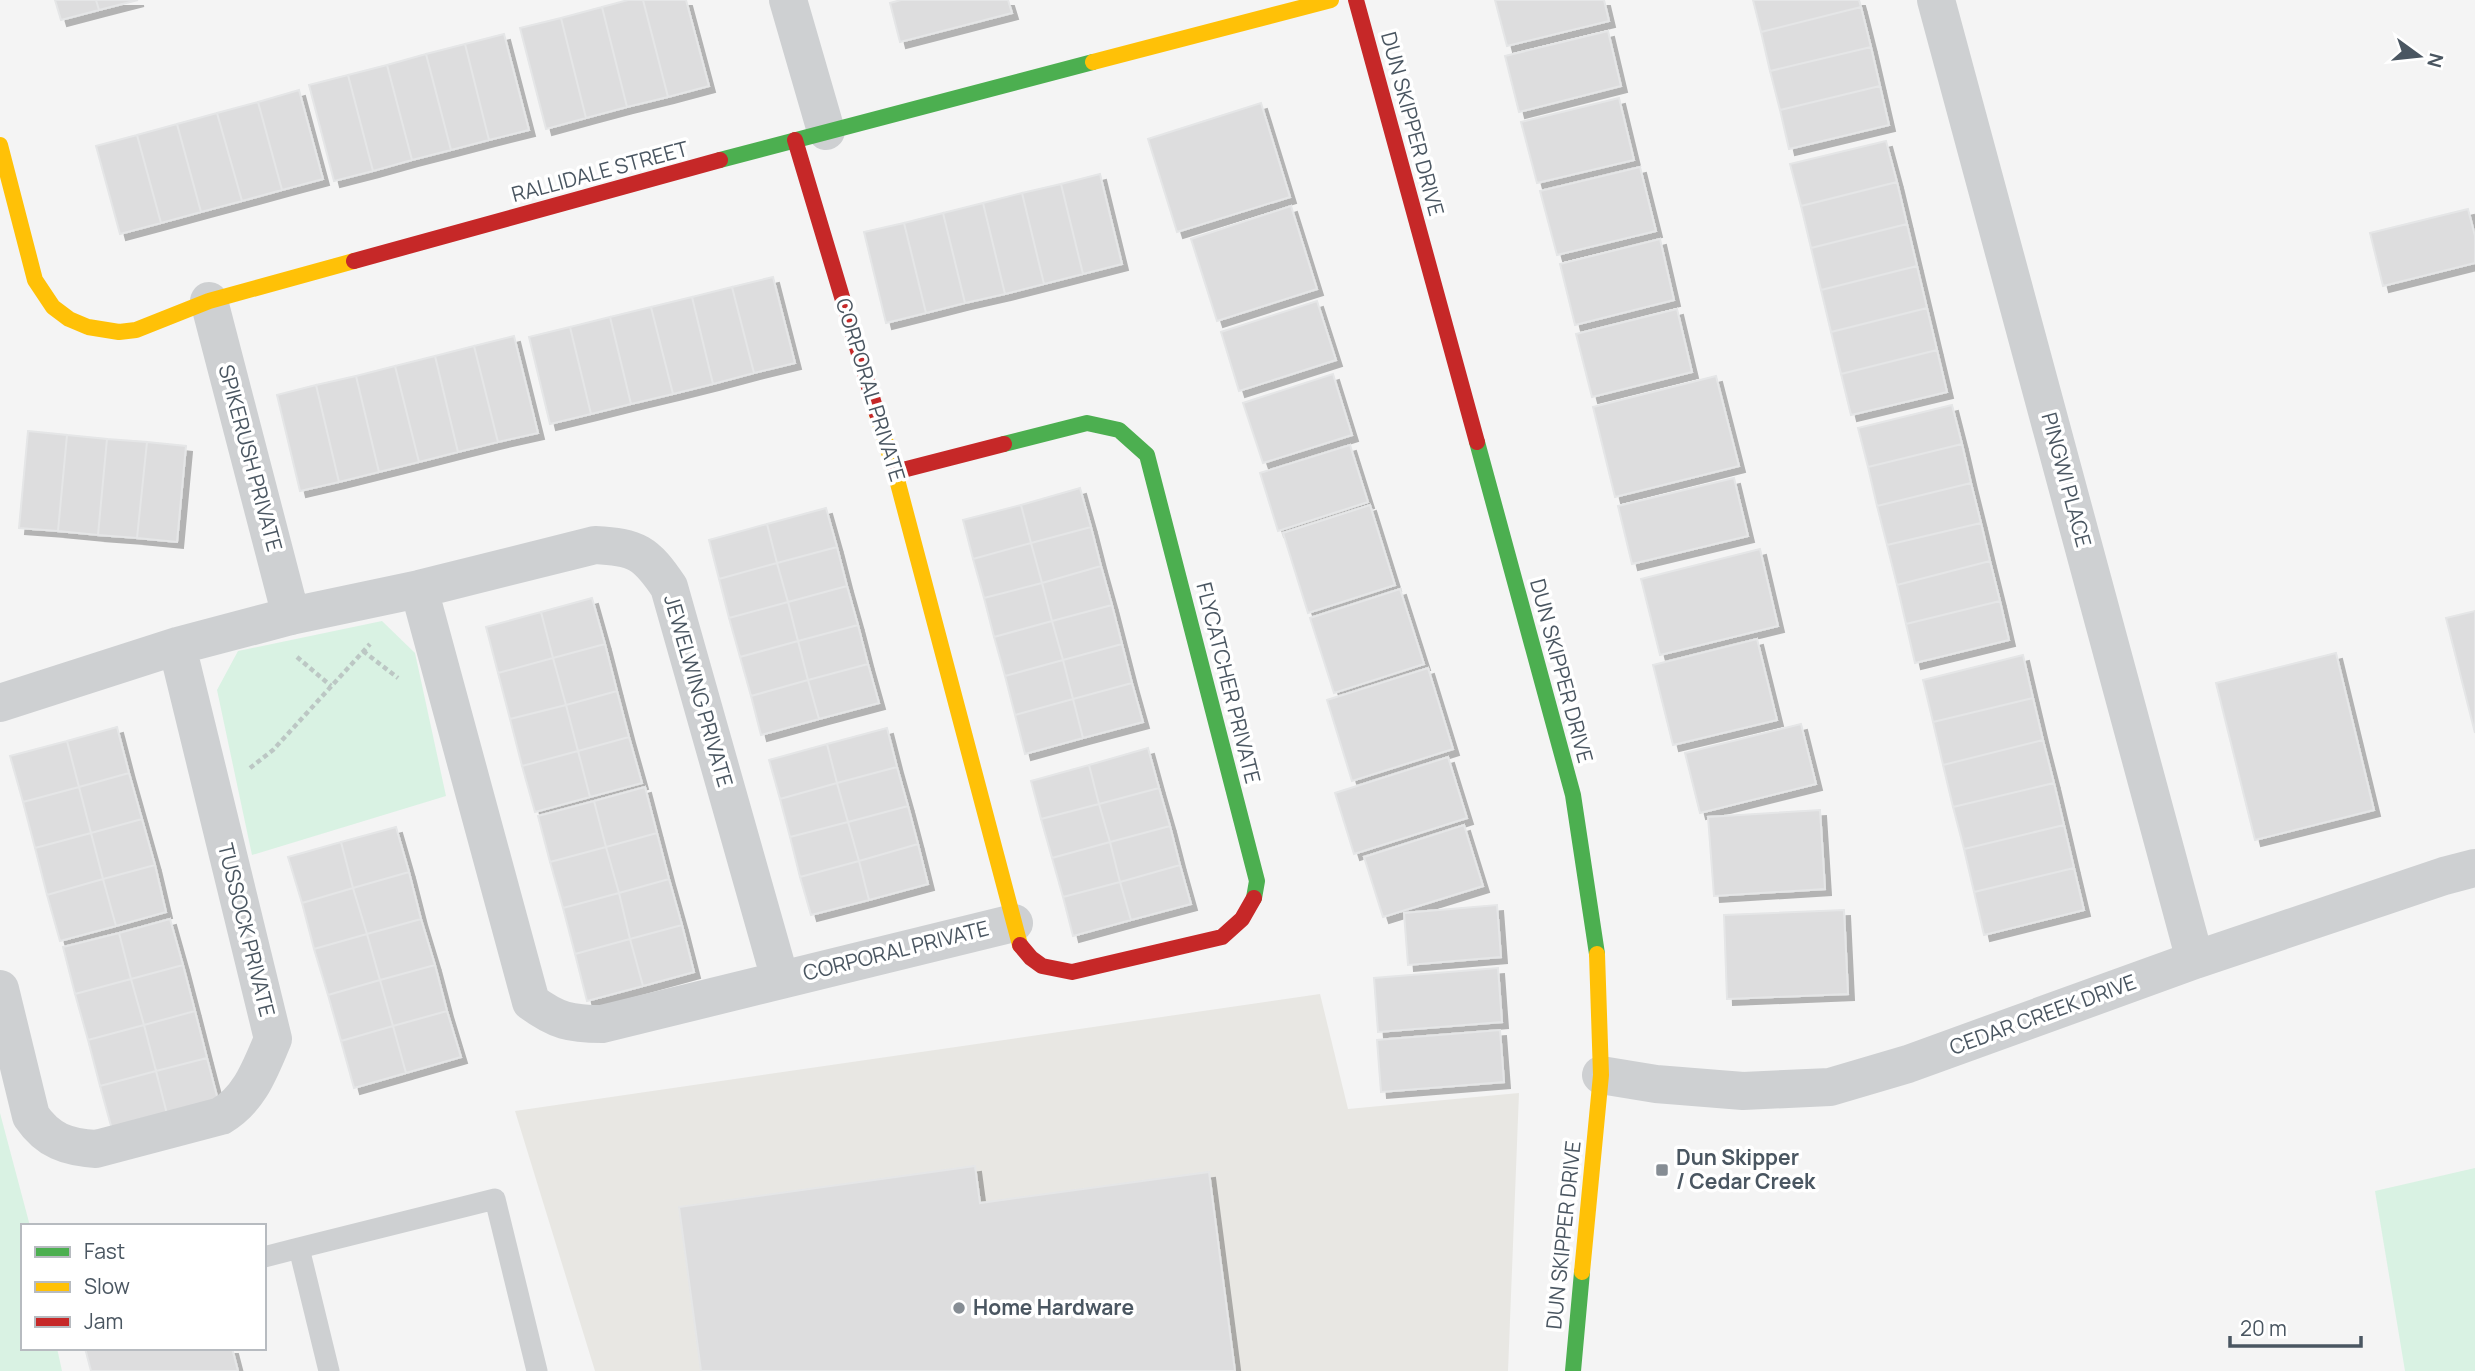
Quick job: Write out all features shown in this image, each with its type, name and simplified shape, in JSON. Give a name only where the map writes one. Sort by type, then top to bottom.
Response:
[{"type":"street","points":[[788,0],[810,135]]},
{"type":"street","name":"RALLIDALE STREET","points":[[0,145],[35,280],[47,300],[66,316],[99,329],[108,332],[131,332],[209,301],[810,135],[1331,0]]},
{"type":"street","name":"DUN SKIPPER DRIVE","points":[[1356,0],[1573,795],[1596,939],[1601,1074],[1573,1371]]},
{"type":"street","name":"PINGWI PLACE","points":[[1936,0],[2195,960]]},
{"type":"street","name":"CORPORAL PRIVATE","points":[[419,589],[531,1002],[559,1020],[575,1024],[602,1024],[1014,923],[895,472],[810,135]]},
{"type":"street","name":"SPIKERUSH PRIVATE","points":[[209,301],[291,616]]},
{"type":"street","name":"FLYCATCHER PRIVATE","points":[[895,472],[1087,423],[1119,430],[1147,455],[1257,881],[1255,901],[1234,929],[1222,937],[1072,972],[1057,972],[1030,960],[1020,945],[1014,923]]},
{"type":"street","name":"JEWELWING PRIVATE","points":[[291,616],[419,589],[595,545],[616,546],[637,552],[653,564],[669,587],[780,979]]},
{"type":"street","points":[[0,702],[177,646],[291,616]]},
{"type":"street","name":"TUSSOCK PRIVATE","points":[[0,989],[31,1116],[40,1130],[55,1140],[76,1147],[96,1149],[221,1116],[234,1108],[258,1075],[273,1039],[177,646]]},
{"type":"street","name":"CEDAR CREEK DRIVE","points":[[1601,1074],[1656,1084],[1743,1091],[1830,1087],[1908,1064],[2195,960],[2475,868]]},
{"type":"lane","points":[[266,1256],[495,1199],[537,1371]]},
{"type":"lane","points":[[299,1248],[329,1371]]},
{"type":"path","points":[[214,797],[273,750],[372,641]]},
{"type":"shaded area","points":[[1320,994],[1348,1109],[1519,1093],[1508,1371],[595,1371],[515,1111]]},
{"type":"green space","points":[[382,621],[415,653],[446,796],[252,855],[217,690],[238,651]]},
{"type":"green space","points":[[0,1113],[29,1224],[21,1224],[21,1350],[57,1350],[62,1371],[0,1371]]},
{"type":"green space","points":[[2475,1168],[2475,1371],[2405,1371],[2375,1191]]},
{"type":"building","points":[[55,0],[96,0],[99,10],[61,20]]},
{"type":"building","points":[[96,0],[138,0],[99,10]]},
{"type":"building","points":[[628,0],[643,0],[668,97],[627,107],[602,7]]},
{"type":"building","points":[[643,0],[686,0],[709,86],[668,97]]},
{"type":"building","points":[[901,0],[1008,0],[1012,13],[900,42],[890,3]]},
{"type":"building","points":[[1495,0],[1604,0],[1609,21],[1507,46]]},
{"type":"building","points":[[1753,0],[1859,0],[1861,7],[1761,32]]},
{"type":"building","points":[[602,7],[627,107],[586,118],[561,18]]},
{"type":"building","points":[[1861,7],[1871,47],[1770,71],[1761,32]]},
{"type":"building","points":[[561,18],[586,118],[546,129],[520,28]]},
{"type":"building","points":[[1608,31],[1621,86],[1519,112],[1505,56]]},
{"type":"building","points":[[504,34],[529,130],[489,140],[465,44]]},
{"type":"building","points":[[465,44],[489,140],[451,150],[426,54]]},
{"type":"building","points":[[1871,47],[1880,86],[1780,110],[1770,71]]},
{"type":"building","points":[[426,54],[451,150],[412,160],[387,65]]},
{"type":"building","points":[[387,65],[412,160],[373,171],[348,75]]},
{"type":"building","points":[[348,75],[373,171],[334,181],[309,85]]},
{"type":"building","points":[[1880,86],[1889,125],[1789,149],[1780,110]]},
{"type":"building","points":[[299,90],[323,179],[282,190],[258,102]]},
{"type":"building","points":[[1619,98],[1634,160],[1537,183],[1521,122]]},
{"type":"building","points":[[258,102],[282,190],[242,201],[217,113]]},
{"type":"building","points":[[1261,103],[1290,197],[1177,232],[1148,139]]},
{"type":"building","points":[[217,113],[242,201],[201,212],[177,124]]},
{"type":"building","points":[[177,124],[201,212],[161,223],[137,135]]},
{"type":"building","points":[[137,135],[161,223],[120,234],[96,146]]},
{"type":"building","points":[[1886,141],[1897,182],[1801,206],[1790,164]]},
{"type":"building","points":[[1640,167],[1656,231],[1557,255],[1540,191]]},
{"type":"building","points":[[1100,174],[1122,264],[1083,274],[1061,184]]},
{"type":"building","points":[[1897,182],[1907,224],[1811,248],[1801,206]]},
{"type":"building","points":[[1061,184],[1083,274],[1044,284],[1022,193]]},
{"type":"building","points":[[1022,193],[1044,284],[1005,294],[983,203]]},
{"type":"building","points":[[983,203],[1005,294],[965,303],[943,213]]},
{"type":"building","points":[[1291,206],[1317,289],[1217,321],[1191,239]]},
{"type":"building","points":[[2468,209],[2475,236],[2475,263],[2383,286],[2370,233]]},
{"type":"building","points":[[943,213],[965,303],[926,313],[904,223]]},
{"type":"building","points":[[904,223],[926,313],[886,323],[864,232]]},
{"type":"building","points":[[1907,224],[1917,266],[1821,290],[1811,248]]},
{"type":"building","points":[[1660,239],[1674,300],[1575,325],[1560,264]]},
{"type":"building","points":[[1917,266],[1927,308],[1831,332],[1821,290]]},
{"type":"building","points":[[773,277],[795,363],[754,373],[732,287]]},
{"type":"building","points":[[732,287],[754,373],[713,384],[692,297]]},
{"type":"building","points":[[692,297],[713,384],[673,394],[651,307]]},
{"type":"building","points":[[1317,301],[1336,360],[1239,391],[1221,332]]},
{"type":"building","points":[[651,307],[673,394],[631,404],[610,317]]},
{"type":"building","points":[[1927,308],[1937,350],[1841,374],[1831,332]]},
{"type":"building","points":[[1677,309],[1692,372],[1592,397],[1576,334]]},
{"type":"building","points":[[610,317],[631,404],[591,414],[570,327]]},
{"type":"building","points":[[570,327],[591,414],[550,424],[529,337]]},
{"type":"building","points":[[514,336],[538,433],[498,442],[474,346]]},
{"type":"building","points":[[474,346],[498,442],[458,452],[435,356]]},
{"type":"building","points":[[1937,350],[1947,392],[1851,415],[1841,374]]},
{"type":"building","points":[[435,356],[458,452],[419,462],[395,366]]},
{"type":"building","points":[[395,366],[419,462],[379,472],[356,376]]},
{"type":"building","points":[[1333,374],[1352,435],[1263,463],[1243,403]]},
{"type":"building","points":[[356,376],[379,472],[339,482],[316,385]]},
{"type":"building","points":[[1716,376],[1739,466],[1615,497],[1593,407]]},
{"type":"building","points":[[316,385],[339,482],[300,491],[277,395]]},
{"type":"building","points":[[1952,405],[1962,444],[1868,467],[1858,428]]},
{"type":"building","points":[[28,431],[67,435],[58,531],[19,528]]},
{"type":"building","points":[[67,435],[107,439],[98,535],[58,531]]},
{"type":"building","points":[[107,439],[147,442],[137,538],[98,535]]},
{"type":"building","points":[[147,442],[186,446],[177,542],[137,538]]},
{"type":"building","points":[[1962,444],[1971,483],[1877,506],[1868,467]]},
{"type":"building","points":[[1350,445],[1368,502],[1278,531],[1260,473]]},
{"type":"building","points":[[1734,478],[1748,536],[1632,564],[1618,506]]},
{"type":"building","points":[[1971,483],[1981,523],[1887,545],[1877,506]]},
{"type":"building","points":[[1080,488],[1091,527],[1031,543],[1021,505]]},
{"type":"building","points":[[1021,505],[1031,543],[973,559],[963,520]]},
{"type":"building","points":[[1370,505],[1395,585],[1308,613],[1283,533]]},
{"type":"building","points":[[826,508],[837,547],[777,563],[767,524]]},
{"type":"building","points":[[1981,523],[1990,561],[1897,585],[1887,545]]},
{"type":"building","points":[[767,524],[777,563],[719,579],[709,540]]},
{"type":"building","points":[[1091,527],[1101,566],[1042,583],[1031,543]]},
{"type":"building","points":[[1031,543],[1042,583],[984,598],[973,559]]},
{"type":"building","points":[[837,547],[847,586],[788,602],[777,563]]},
{"type":"building","points":[[1760,549],[1778,626],[1660,655],[1641,579]]},
{"type":"building","points":[[1990,561],[2000,601],[1906,624],[1897,585]]},
{"type":"building","points":[[777,563],[788,602],[729,618],[719,579]]},
{"type":"building","points":[[1101,566],[1112,605],[1052,621],[1042,583]]},
{"type":"building","points":[[1042,583],[1052,621],[994,637],[984,598]]},
{"type":"building","points":[[847,586],[858,625],[798,641],[788,602]]},
{"type":"building","points":[[1400,589],[1424,664],[1334,693],[1310,618]]},
{"type":"building","points":[[592,598],[605,644],[553,658],[541,612]]},
{"type":"building","points":[[2000,601],[2009,640],[1915,663],[1906,624]]},
{"type":"building","points":[[788,602],[798,641],[740,657],[729,618]]},
{"type":"building","points":[[1112,605],[1122,644],[1063,660],[1052,621]]},
{"type":"building","points":[[2475,611],[2475,733],[2446,618]]},
{"type":"building","points":[[541,612],[553,658],[498,673],[486,627]]},
{"type":"building","points":[[1052,621],[1063,660],[1005,676],[994,637]]},
{"type":"building","points":[[858,625],[868,664],[808,680],[798,641]]},
{"type":"building","points":[[1757,639],[1777,720],[1673,745],[1653,665]]},
{"type":"building","points":[[798,641],[808,680],[751,696],[740,657]]},
{"type":"building","points":[[605,644],[617,691],[566,705],[553,658]]},
{"type":"building","points":[[1122,644],[1132,683],[1073,699],[1063,660]]},
{"type":"building","points":[[2336,653],[2374,810],[2255,840],[2216,683]]},
{"type":"building","points":[[2023,655],[2033,698],[1933,722],[1923,680]]},
{"type":"building","points":[[553,658],[566,705],[510,719],[498,673]]},
{"type":"building","points":[[1063,660],[1073,699],[1015,715],[1005,676]]},
{"type":"building","points":[[868,664],[879,703],[819,719],[808,680]]},
{"type":"building","points":[[1428,668],[1453,749],[1352,781],[1327,700]]},
{"type":"building","points":[[808,680],[819,719],[761,735],[751,696]]},
{"type":"building","points":[[1132,683],[1143,722],[1083,738],[1073,699]]},
{"type":"building","points":[[617,691],[629,737],[578,751],[566,705]]},
{"type":"building","points":[[2033,698],[2043,740],[1943,765],[1933,722]]},
{"type":"building","points":[[1073,699],[1083,738],[1025,754],[1015,715]]},
{"type":"building","points":[[566,705],[578,751],[522,766],[510,719]]},
{"type":"building","points":[[1801,724],[1816,784],[1700,813],[1685,753]]},
{"type":"building","points":[[117,727],[129,773],[79,787],[67,741]]},
{"type":"building","points":[[887,728],[897,767],[837,783],[827,744]]},
{"type":"building","points":[[629,737],[642,783],[590,797],[578,751]]},
{"type":"building","points":[[2043,740],[2054,783],[1953,807],[1943,765]]},
{"type":"building","points":[[67,741],[79,787],[23,802],[10,756]]},
{"type":"building","points":[[827,744],[837,783],[780,799],[769,760]]},
{"type":"building","points":[[1148,748],[1159,788],[1099,804],[1089,765]]},
{"type":"building","points":[[578,751],[590,797],[535,812],[522,766]]},
{"type":"building","points":[[1448,757],[1467,818],[1354,854],[1335,793]]},
{"type":"building","points":[[1089,765],[1099,804],[1041,819],[1031,781]]},
{"type":"building","points":[[897,767],[908,806],[848,822],[837,783]]},
{"type":"building","points":[[129,773],[142,819],[91,833],[79,787]]},
{"type":"building","points":[[837,783],[848,822],[790,837],[780,799]]},
{"type":"building","points":[[2054,783],[2064,825],[1964,849],[1953,807]]},
{"type":"building","points":[[79,787],[91,833],[35,848],[23,802]]},
{"type":"building","points":[[645,787],[657,833],[606,847],[594,801]]},
{"type":"building","points":[[1159,788],[1170,826],[1110,842],[1099,804]]},
{"type":"building","points":[[594,801],[606,847],[550,862],[538,816]]},
{"type":"building","points":[[1099,804],[1110,842],[1052,858],[1041,819]]},
{"type":"building","points":[[908,806],[918,844],[859,861],[848,822]]},
{"type":"building","points":[[1820,810],[1825,889],[1714,896],[1708,817]]},
{"type":"building","points":[[142,819],[155,865],[103,879],[91,833]]},
{"type":"building","points":[[848,822],[859,861],[800,877],[790,837]]},
{"type":"building","points":[[1464,825],[1483,886],[1383,917],[1364,857]]},
{"type":"building","points":[[2064,825],[2074,868],[1974,892],[1964,849]]},
{"type":"building","points":[[1170,826],[1180,865],[1120,882],[1110,842]]},
{"type":"building","points":[[396,827],[409,872],[353,888],[341,842]]},
{"type":"building","points":[[91,833],[103,879],[47,895],[35,848]]},
{"type":"building","points":[[657,833],[669,879],[619,893],[606,847]]},
{"type":"building","points":[[341,842],[353,888],[302,903],[288,857]]},
{"type":"building","points":[[1110,842],[1120,882],[1063,897],[1052,858]]},
{"type":"building","points":[[918,844],[928,884],[869,900],[859,861]]},
{"type":"building","points":[[606,847],[619,893],[563,908],[550,862]]},
{"type":"building","points":[[859,861],[869,900],[811,915],[800,877]]},
{"type":"building","points":[[155,865],[166,912],[116,926],[103,879]]},
{"type":"building","points":[[1180,865],[1191,904],[1131,920],[1120,882]]},
{"type":"building","points":[[2074,868],[2084,910],[1984,935],[1974,892]]},
{"type":"building","points":[[409,872],[421,919],[367,934],[353,888]]},
{"type":"building","points":[[103,879],[116,926],[60,941],[47,895]]},
{"type":"building","points":[[669,879],[682,925],[630,939],[619,893]]},
{"type":"building","points":[[1120,882],[1131,920],[1073,936],[1063,897]]},
{"type":"building","points":[[353,888],[367,934],[314,949],[302,903]]},
{"type":"building","points":[[619,893],[630,939],[575,954],[563,908]]},
{"type":"building","points":[[1497,905],[1501,957],[1408,965],[1404,913]]},
{"type":"building","points":[[1844,910],[1848,994],[1727,999],[1724,915]]},
{"type":"building","points":[[170,919],[183,965],[131,979],[119,933]]},
{"type":"building","points":[[421,919],[435,965],[380,980],[367,934]]},
{"type":"building","points":[[682,925],[694,972],[643,986],[630,939]]},
{"type":"building","points":[[119,933],[131,979],[75,994],[63,947]]},
{"type":"building","points":[[367,934],[380,980],[328,995],[314,949]]},
{"type":"building","points":[[630,939],[643,986],[587,1001],[575,954]]},
{"type":"building","points":[[183,965],[195,1011],[144,1025],[131,979]]},
{"type":"building","points":[[435,965],[447,1011],[393,1026],[380,980]]},
{"type":"building","points":[[1498,968],[1502,1022],[1378,1032],[1374,978]]},
{"type":"building","points":[[131,979],[144,1025],[88,1040],[75,994]]},
{"type":"building","points":[[380,980],[393,1026],[341,1041],[328,995]]},
{"type":"building","points":[[195,1011],[207,1058],[156,1071],[144,1025]]},
{"type":"building","points":[[447,1011],[461,1057],[406,1073],[393,1026]]},
{"type":"building","points":[[144,1025],[156,1071],[100,1086],[88,1040]]},
{"type":"building","points":[[393,1026],[406,1073],[354,1088],[341,1041]]},
{"type":"building","points":[[1500,1030],[1504,1082],[1381,1092],[1377,1040]]},
{"type":"building","points":[[207,1058],[219,1104],[168,1118],[156,1071]]},
{"type":"building","points":[[156,1071],[168,1118],[113,1133],[100,1086]]},
{"type":"building","name":"Home Hardware","points":[[975,1166],[980,1203],[1209,1172],[1235,1371],[701,1371],[679,1207]]},
{"type":"building","points":[[86,1350],[233,1350],[238,1371],[91,1371]]},
{"type":"traffic: fast","points":[[720,160],[1093,62]]},
{"type":"traffic: fast","points":[[1004,444],[1087,423],[1119,430],[1147,455],[1257,881],[1254,898]]},
{"type":"traffic: fast","points":[[1477,442],[1573,795],[1597,954]]},
{"type":"traffic: fast","points":[[1573,1371],[1582,1272]]},
{"type":"traffic: slow","points":[[1093,62],[1331,0]]},
{"type":"traffic: slow","points":[[0,145],[35,280],[53,307],[69,319],[88,327],[119,332],[136,330],[209,301],[354,261]]},
{"type":"traffic: slow","points":[[877,414],[895,472],[1020,945]]},
{"type":"traffic: slow","points":[[1582,1272],[1601,1075],[1597,954]]},
{"type":"traffic: jam","points":[[1356,0],[1477,442]]},
{"type":"traffic: jam","points":[[795,140],[877,414]]},
{"type":"traffic: jam","points":[[354,261],[720,160]]},
{"type":"traffic: jam","points":[[895,472],[1004,444]]},
{"type":"traffic: jam","points":[[1020,945],[1042,966],[1072,972],[1222,937],[1242,919],[1254,898]]},
{"type":"place","name":"Dun Skipper / Cedar Creek","points":[[1662,1170]]},
{"type":"place","name":"Home Hardware","points":[[959,1308]]}]
